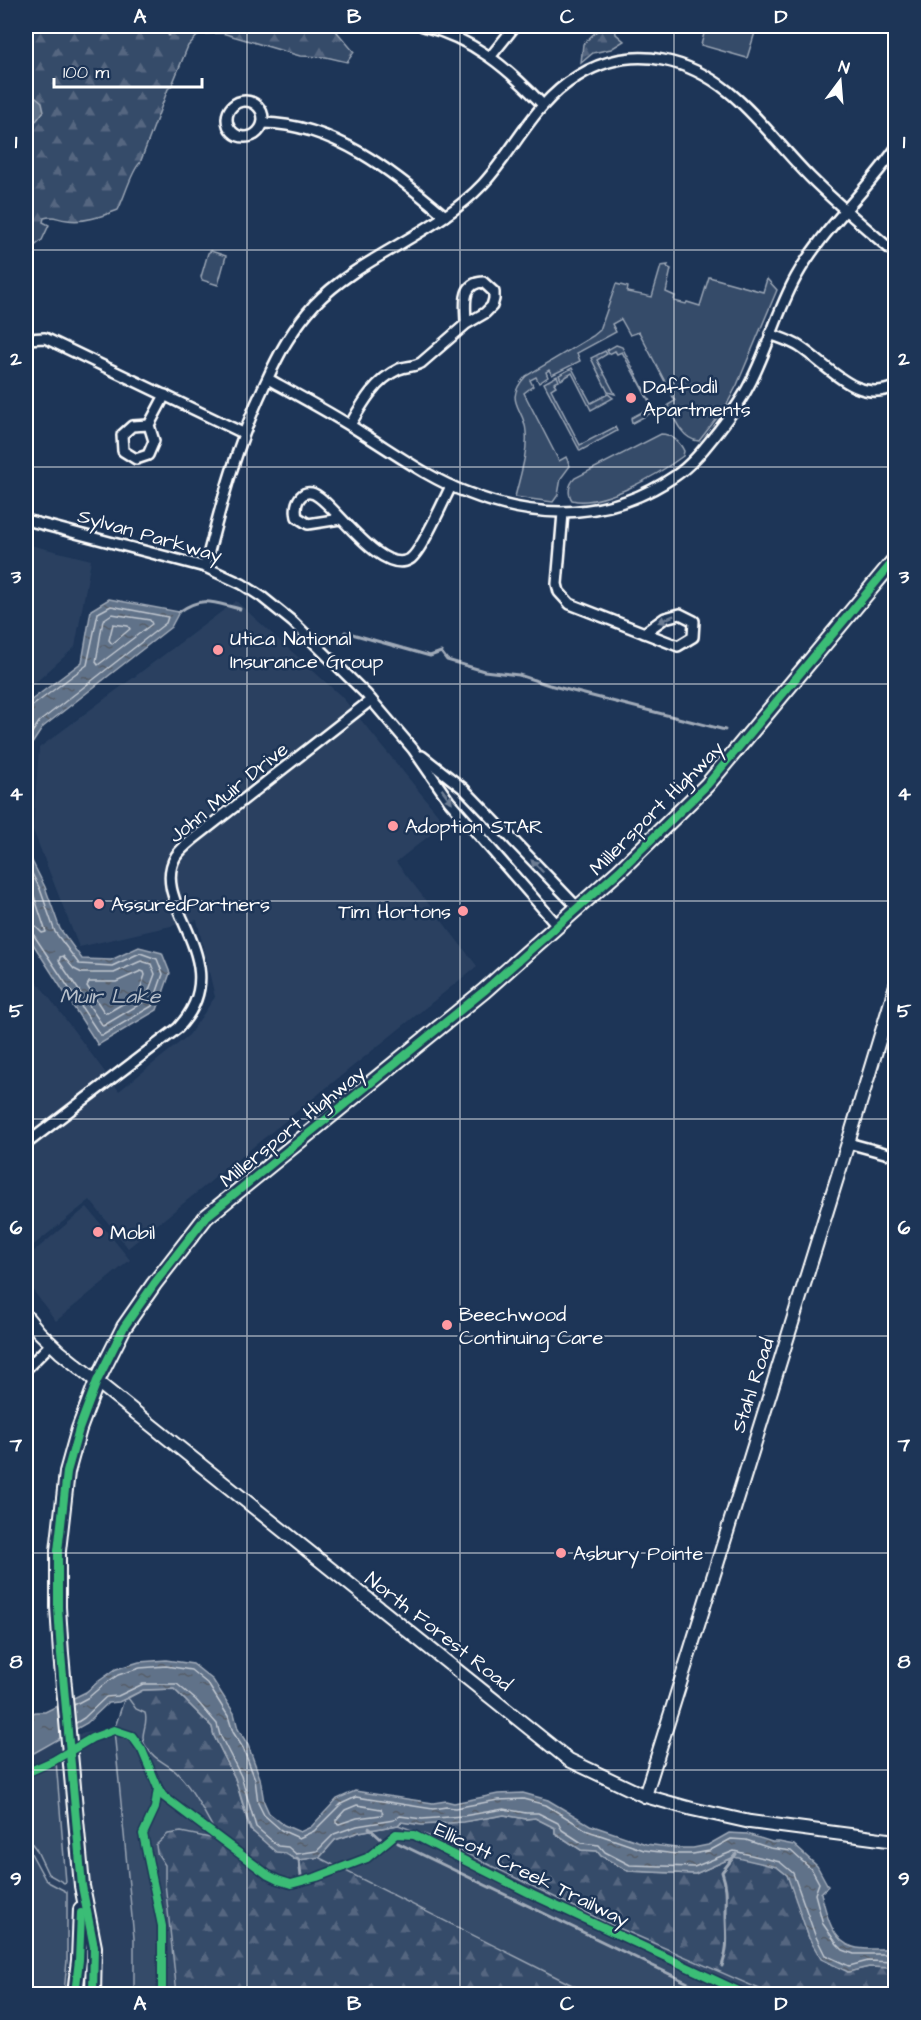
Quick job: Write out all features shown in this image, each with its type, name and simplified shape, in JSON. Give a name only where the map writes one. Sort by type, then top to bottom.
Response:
[{"type":"main road","name":"Millersport Highway","points":[[93,1995],[94,1947],[82,1886],[61,1654],[58,1562],[67,1472],[79,1429],[96,1381],[124,1327],[206,1217],[484,991],[619,871],[707,785],[896,558]]},
{"type":"main road","name":"Millersport Highway","points":[[75,1995],[82,1886]]},
{"type":"street","points":[[423,26],[458,37],[491,56],[542,104]]},
{"type":"street","points":[[491,56],[515,26]]},
{"type":"street","points":[[205,567],[243,433],[277,357],[314,304],[356,272],[445,216],[482,185],[500,164],[542,104],[574,78],[608,62],[647,57],[681,64],[700,72],[730,91],[756,116],[810,177],[896,254]]},
{"type":"street","points":[[250,101],[260,107],[263,123],[256,134],[244,137],[233,132],[228,124],[228,116],[233,106],[250,101]]},
{"type":"street","points":[[263,123],[286,124],[342,143],[393,173],[445,216]]},
{"type":"street","points":[[268,378],[451,486],[510,507],[563,513],[609,507],[629,500],[676,476],[700,454],[735,410],[747,389],[796,276],[815,248],[896,148]]},
{"type":"street","points":[[350,425],[366,397],[374,388],[397,370],[421,363],[466,324],[485,313],[494,302],[494,291],[483,282],[476,282],[467,291],[466,324]]},
{"type":"street","points":[[770,334],[800,347],[854,387],[870,392],[889,390],[896,386]]},
{"type":"street","points":[[26,339],[45,338],[243,433]]},
{"type":"street","points":[[149,425],[165,395]]},
{"type":"street","points":[[340,519],[308,524],[297,517],[295,505],[298,498],[304,494],[319,497],[340,519],[386,559],[404,562],[416,554],[451,486]]},
{"type":"street","points":[[563,513],[557,584],[559,592],[570,604],[644,633],[678,646],[693,637],[694,621],[680,614],[665,618],[644,633]]},
{"type":"street","name":"Sylvan Parkway","points":[[26,520],[205,567],[242,584],[282,612],[371,700],[413,748],[449,801],[558,926]]},
{"type":"street","name":"John Muir Drive","points":[[26,1144],[178,1028],[194,1007],[200,980],[199,967],[172,888],[171,877],[176,857],[192,840],[371,700]]},
{"type":"street","name":"Sylvan Parkway","points":[[413,748],[464,789],[578,908]]},
{"type":"street","name":"Stahl Road","points":[[645,1796],[896,985]]},
{"type":"street","points":[[848,1143],[896,1156]]},
{"type":"street","name":"North Forest Road","points":[[26,1316],[51,1344],[96,1381],[568,1760],[645,1796],[750,1822],[896,1841]]},
{"type":"street","points":[[26,1369],[51,1344]]},
{"type":"shaded area","points":[[26,544],[91,560],[75,647],[26,691]]},
{"type":"shaded area","points":[[236,601],[342,697],[445,823],[396,862],[477,966],[128,1248],[90,1200],[26,1251],[26,967],[119,1091],[189,1035],[215,997],[197,920],[79,947],[33,830],[39,748]]},
{"type":"shaded area","points":[[87,1207],[130,1260],[56,1321],[26,1281],[26,1258]]},
{"type":"shaded area","points":[[127,1726],[180,1994],[26,1994],[26,1738],[37,1741]]},
{"type":"green space","points":[[26,26],[332,26],[354,52],[347,62],[326,57],[300,56],[222,33],[199,34],[188,46],[172,85],[168,89],[140,163],[134,171],[118,210],[80,221],[44,218],[43,222],[49,225],[42,240],[32,248],[34,260],[30,270],[26,270]]},
{"type":"green space","points":[[602,26],[615,26],[616,34],[624,41],[611,49],[593,53],[581,63],[583,44]]},
{"type":"green space","points":[[706,26],[757,26],[747,58],[701,45]]},
{"type":"green space","points":[[211,251],[226,256],[218,285],[202,280],[201,277],[208,253]]},
{"type":"green space","points":[[668,265],[667,267],[671,269],[666,292],[675,296],[674,301],[686,304],[687,302],[700,306],[709,277],[763,292],[767,279],[777,290],[726,406],[699,441],[683,433],[668,405],[675,401],[639,332],[630,335],[621,319],[612,324],[616,332],[577,353],[580,361],[552,375],[549,370],[546,372],[548,377],[539,383],[536,377],[530,380],[533,386],[524,393],[559,461],[566,457],[570,466],[561,478],[558,495],[553,502],[515,497],[526,448],[525,424],[515,399],[519,385],[526,376],[600,330],[616,284],[628,287],[627,292],[652,297],[661,266]]},
{"type":"green space","points":[[616,345],[622,347],[655,411],[632,423],[631,418],[652,407],[622,352],[617,354],[615,351],[609,354],[607,350]]},
{"type":"green space","points":[[605,351],[607,354],[597,360],[615,394],[608,392],[591,358]]},
{"type":"green space","points":[[572,368],[591,403],[608,394],[613,398],[591,410],[572,373],[561,380],[559,375]]},
{"type":"green space","points":[[557,376],[559,381],[554,383],[556,386],[551,389],[580,445],[615,427],[617,431],[580,451],[544,383]]},
{"type":"green space","points":[[661,434],[668,435],[678,442],[684,451],[683,456],[660,472],[630,488],[599,499],[572,500],[569,489],[575,478]]},
{"type":"green space","points":[[173,1686],[207,1724],[243,1827],[266,1852],[299,1860],[320,1857],[335,1840],[359,1832],[398,1825],[569,1849],[895,1994],[134,1994],[134,1938],[114,1730],[124,1700],[155,1687]]},
{"type":"green space","points":[[174,1689],[212,1727],[214,1736],[235,1778],[250,1830],[294,1859],[318,1857],[590,1994],[177,1994],[165,1865],[157,1853],[156,1845],[168,1834],[181,1832],[220,1840],[183,1779],[152,1754],[145,1745],[143,1737],[145,1713],[136,1709],[128,1698],[143,1690]]},
{"type":"green space","points":[[56,1761],[66,1882],[64,1883],[48,1874],[36,1849],[26,1836],[26,1776]]},
{"type":"green space","points":[[504,1815],[526,1819],[535,1818],[555,1828],[555,1833],[581,1850],[597,1851],[601,1856],[628,1871],[695,1874],[734,1857],[777,1867],[787,1875],[791,1882],[809,1938],[848,1972],[869,1967],[895,1968],[895,1994],[771,1994],[605,1922],[437,1839],[398,1825],[401,1822],[452,1823]]},
{"type":"green space","points":[[26,1844],[45,1879],[67,1892],[67,1960],[64,1994],[26,1994]]},
{"type":"water","points":[[36,97],[42,102],[44,111],[26,128],[26,98]]},
{"type":"water","points":[[109,599],[179,612],[171,627],[43,727],[26,753],[26,704],[82,662],[91,610]]},
{"type":"water","name":"Muir Lake","points":[[26,808],[30,857],[45,887],[60,929],[82,959],[111,960],[139,947],[162,953],[170,973],[157,1010],[98,1045],[26,933]]},
{"type":"water","points":[[166,1660],[193,1664],[213,1680],[234,1713],[238,1729],[248,1745],[269,1813],[284,1825],[300,1832],[311,1827],[337,1799],[355,1791],[433,1803],[446,1801],[454,1803],[498,1794],[523,1793],[548,1800],[590,1825],[646,1844],[676,1848],[708,1845],[729,1833],[747,1834],[772,1842],[794,1845],[817,1866],[828,1886],[821,1893],[831,1925],[839,1939],[858,1948],[895,1949],[895,1968],[869,1967],[848,1972],[821,1959],[809,1938],[787,1875],[777,1867],[734,1857],[695,1874],[628,1871],[601,1856],[597,1851],[581,1850],[555,1833],[555,1828],[535,1818],[526,1819],[504,1815],[463,1822],[422,1825],[401,1822],[398,1825],[359,1832],[335,1840],[320,1857],[294,1859],[286,1853],[276,1852],[251,1830],[235,1778],[214,1736],[212,1727],[174,1689],[143,1690],[119,1702],[108,1703],[87,1723],[34,1753],[26,1754],[26,1715],[45,1712],[86,1692],[116,1669],[139,1662]]},
{"type":"waterway","points":[[169,35],[171,26]]},
{"type":"waterway","points":[[179,612],[202,602],[240,609]]},
{"type":"waterway","points":[[340,643],[345,632],[430,656],[441,652],[447,660],[484,671],[519,675],[549,685],[725,730]]},
{"type":"waterway","points":[[369,1828],[381,1839]]},
{"type":"waterway","points":[[398,1843],[711,1994]]},
{"type":"waterway","points":[[722,1966],[727,1940],[726,1893],[722,1872],[736,1854]]},
{"type":"waterway","points":[[297,1858],[301,1876]]},
{"type":"cycle path","points":[[93,1994],[94,1947],[82,1886],[61,1654],[58,1551],[67,1472],[79,1429],[97,1381],[124,1327],[206,1217],[484,991],[619,871],[707,785],[896,558]]},
{"type":"cycle path","name":"Ellicott Creek Trailway","points":[[26,1773],[53,1761],[92,1738],[114,1730],[132,1736],[142,1750],[163,1796],[268,1875],[278,1880],[291,1884],[317,1877],[367,1858],[396,1834],[414,1835],[533,1895],[745,1994]]},
{"type":"cycle path","points":[[158,1788],[155,1808],[143,1834],[162,1926],[162,1994]]},
{"type":"cycle path","points":[[75,1994],[81,1913]]},
{"type":"place","name":"Daffodil Apartments","points":[[631,398]]},
{"type":"place","name":"Utica National Insurance Group","points":[[218,650]]},
{"type":"place","name":"Adoption STAR","points":[[393,826]]},
{"type":"place","name":"AssuredPartners","points":[[99,904]]},
{"type":"place","name":"Tim Hortons","points":[[463,911]]},
{"type":"place","name":"Mobil","points":[[98,1232]]},
{"type":"place","name":"Beechwood Continuing Care","points":[[447,1325]]},
{"type":"place","name":"Asbury Pointe","points":[[561,1553]]}]
